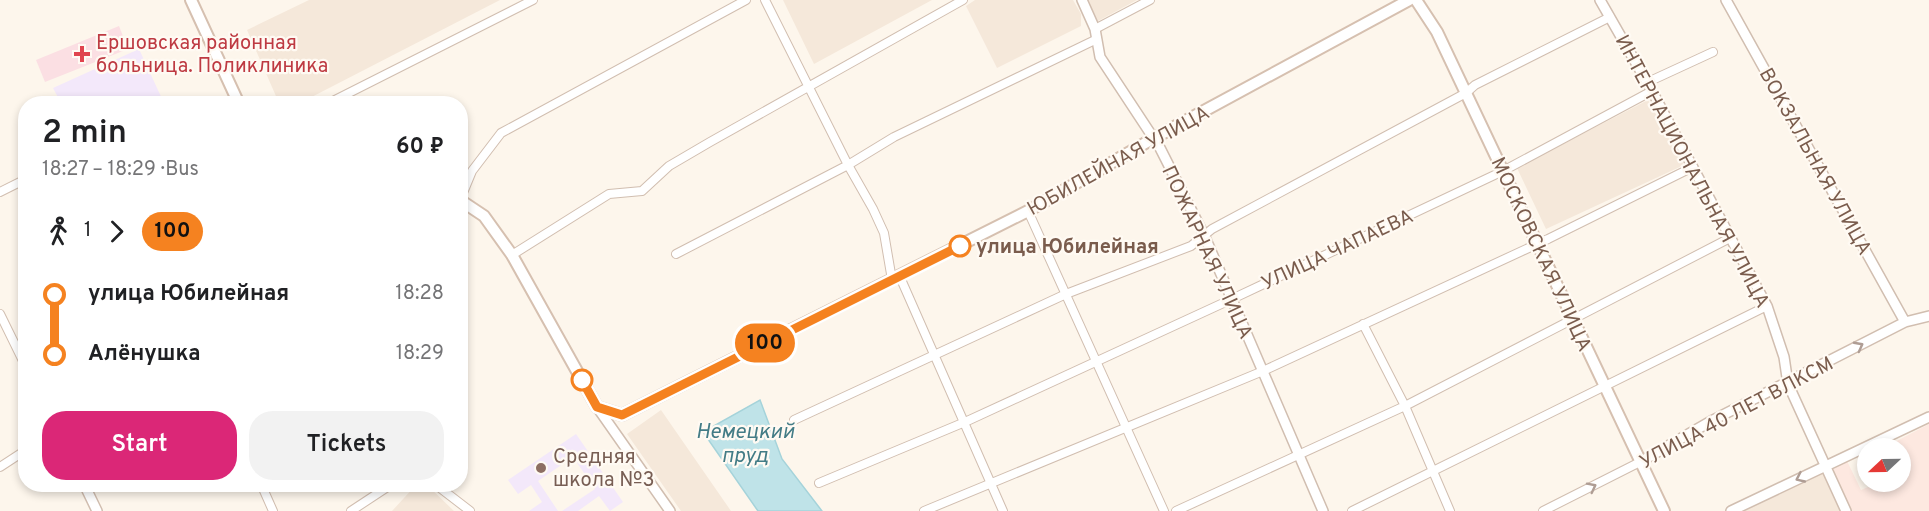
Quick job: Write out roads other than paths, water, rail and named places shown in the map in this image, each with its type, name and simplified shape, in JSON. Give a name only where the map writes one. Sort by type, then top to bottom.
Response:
[{"type":"main road","name":"ЮБИЛЕЙНАЯ УЛИЦА","points":[[597,407],[622,415],[900,277],[1028,211],[1154,138],[1409,0]]},
{"type":"main road","name":"МОСКОВСКАЯ УЛИЦА","points":[[1416,0],[1437,32],[1664,511]]},
{"type":"main road","points":[[193,1],[235,96]]},
{"type":"main road","points":[[468,205],[484,216],[512,255],[597,407]]},
{"type":"street","points":[[343,96],[533,0]]},
{"type":"street","points":[[468,181],[472,171],[501,133],[746,0]]},
{"type":"street","points":[[765,0],[884,233],[891,274],[900,277],[1004,511]]},
{"type":"street","points":[[512,255],[609,194],[642,191],[669,166],[963,0]]},
{"type":"street","name":"ПОЖАРНАЯ УЛИЦА","points":[[1082,0],[1096,34],[1101,57],[1127,101],[1154,138],[1205,237],[1323,511]]},
{"type":"street","points":[[676,254],[848,165],[894,137],[1096,34],[1150,0]]},
{"type":"street","name":"ИНТЕРНАЦИОНАЛЬНАЯ УЛИЦА","points":[[1600,0],[1650,87],[1767,306],[1784,357],[1788,384],[1846,511]]},
{"type":"street","name":"ВОКЗАЛЬНАЯ УЛИЦА","points":[[1726,0],[1905,322]]},
{"type":"street","points":[[794,420],[1066,294],[1191,246],[1205,237],[1212,229],[1466,93],[1475,85],[1610,17]]},
{"type":"street","name":"УЛИЦА ЧАПАЕВА","points":[[819,483],[965,422],[1503,171],[1713,52]]},
{"type":"street","points":[[924,511],[991,481],[1127,428],[1263,370],[1537,243],[1693,167]]},
{"type":"street","points":[[0,192],[18,183]]},
{"type":"street","points":[[1028,211],[1098,361],[1164,511]]},
{"type":"street","points":[[1176,511],[1301,456],[1405,406],[1730,238]]},
{"type":"street","points":[[1352,511],[1767,306]]},
{"type":"street","points":[[0,314],[18,351]]},
{"type":"street","name":"УЛИЦА 40 ЛЕТ ВЛКСМ","points":[[1543,511],[1905,322],[1929,316]]},
{"type":"street","points":[[1364,324],[1405,406],[1450,511]]},
{"type":"street","points":[[597,407],[670,511]]},
{"type":"street","points":[[1731,511],[1929,417]]},
{"type":"street","points":[[0,467],[18,455]]},
{"type":"street","points":[[88,492],[97,511]]},
{"type":"street","points":[[265,492],[273,511]]},
{"type":"street","points":[[353,511],[380,492]]},
{"type":"street","points":[[445,492],[470,511]]},
{"type":"water","name":"Немецкий пруд","points":[[760,400],[782,459],[822,511],[758,511],[703,432]]},
{"type":"place","name":"Ершовская районная больница. Поликлиника","points":[[82,54]]},
{"type":"place","name":"улица Юбилейная","points":[[960,246]]},
{"type":"place","name":"Средняя школа №3","points":[[541,468]]}]
